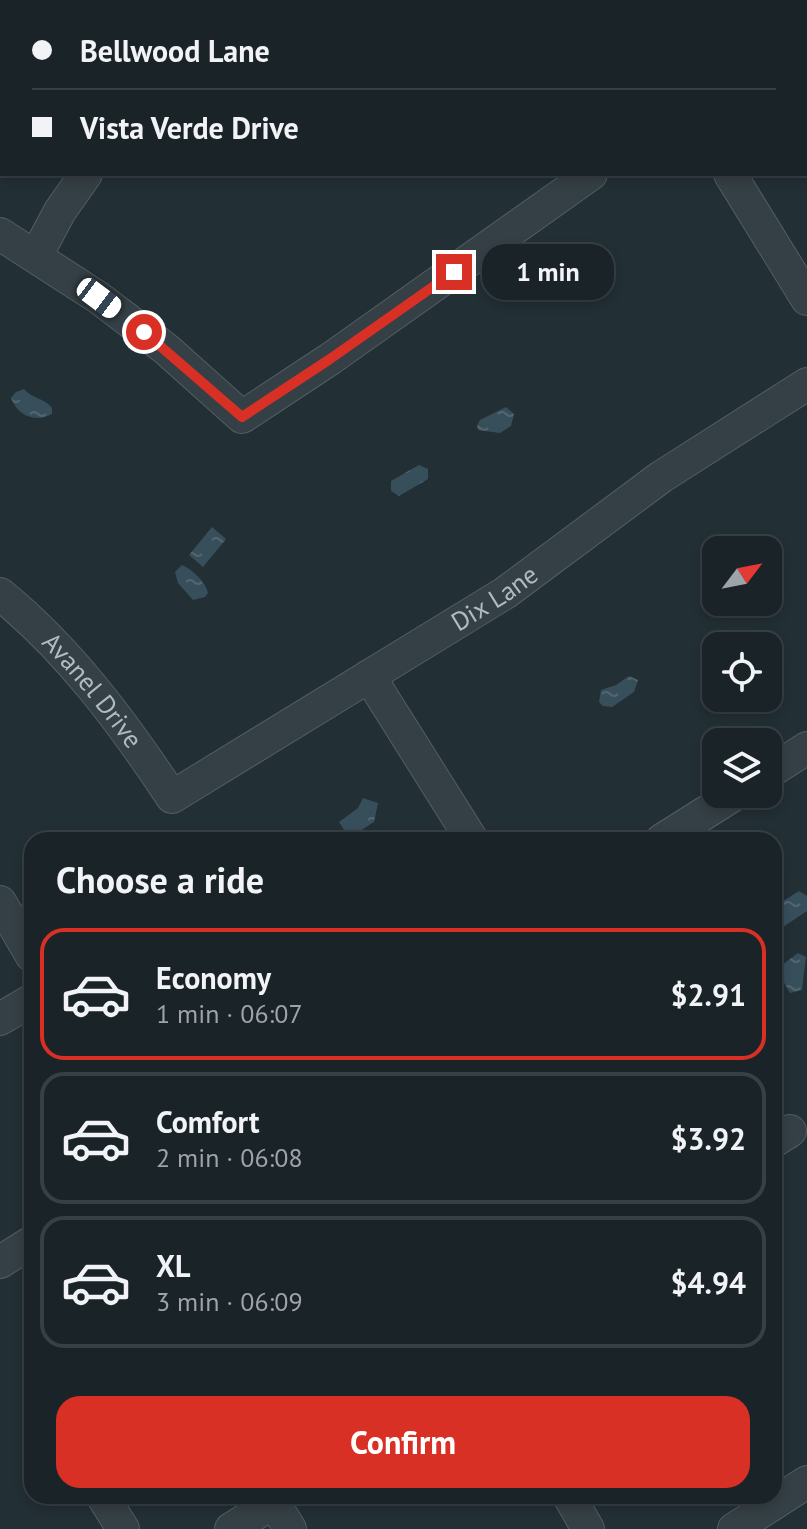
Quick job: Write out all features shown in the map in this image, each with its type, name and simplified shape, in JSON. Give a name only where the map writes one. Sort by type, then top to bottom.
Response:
[{"type":"street","points":[[36,256],[60,211],[85,176]]},
{"type":"street","points":[[0,234],[99,298],[166,349],[242,417],[376,328],[588,176]]},
{"type":"street","points":[[731,176],[807,299]]},
{"type":"street","name":"Dix Lane","points":[[172,797],[505,593],[661,477],[807,384]]},
{"type":"street","name":"Avanel Drive","points":[[0,594],[51,641],[96,691],[172,797]]},
{"type":"street","points":[[369,676],[467,832]]},
{"type":"street","points":[[782,764],[807,748]]},
{"type":"street","points":[[675,832],[713,808]]},
{"type":"street","points":[[0,902],[24,942]]},
{"type":"street","points":[[0,1019],[24,1005]]},
{"type":"street","points":[[0,1262],[24,1247]]},
{"type":"street","points":[[782,1498],[807,1482]]},
{"type":"street","points":[[107,1504],[123,1529]]},
{"type":"street","points":[[231,1529],[265,1504]]},
{"type":"street","points":[[275,1504],[290,1529]]},
{"type":"street","points":[[574,1504],[588,1529]]},
{"type":"street","points":[[734,1529],[773,1504]]},
{"type":"water","points":[[24,389],[49,405],[52,414],[33,418],[18,409],[11,398]]},
{"type":"water","points":[[506,407],[514,414],[511,426],[500,433],[478,430],[480,420]]},
{"type":"water","points":[[419,465],[428,469],[428,479],[399,496],[391,491],[391,481]]},
{"type":"water","points":[[212,527],[226,539],[203,567],[189,555]]},
{"type":"water","points":[[182,565],[201,580],[208,593],[205,597],[193,600],[178,583],[175,572]]},
{"type":"water","points":[[629,676],[638,680],[634,692],[612,707],[599,702],[601,690]]},
{"type":"water","points":[[363,798],[378,803],[374,822],[358,832],[345,832],[339,822],[358,808]]},
{"type":"water","points":[[799,891],[807,896],[807,911],[783,927],[782,902]]},
{"type":"water","points":[[798,953],[806,957],[802,990],[790,993],[782,979],[782,965]]},
{"type":"route","points":[[144,332],[242,417],[454,272]]}]
